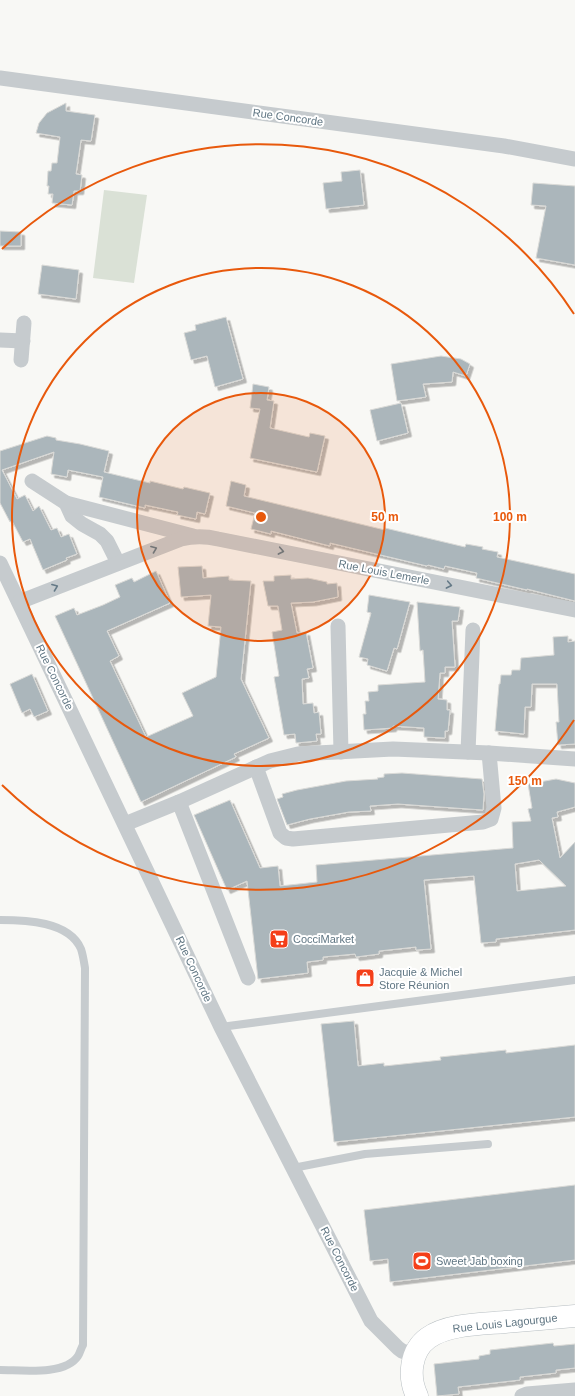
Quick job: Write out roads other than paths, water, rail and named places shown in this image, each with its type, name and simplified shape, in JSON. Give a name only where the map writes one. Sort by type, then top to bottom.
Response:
[{"type":"main road","name":"Rue Louis Lagourgue","points":[[417,1396],[412,1382],[412,1366],[415,1355],[428,1337],[444,1330],[470,1325],[575,1316]]},
{"type":"street","name":"Rue Concorde","points":[[0,78],[504,146],[575,159]]},
{"type":"street","points":[[22,360],[24,323]]},
{"type":"street","points":[[0,340],[23,342]]},
{"type":"street","name":"Rue Louis Lemerle","points":[[32,481],[66,503],[194,536],[218,539],[575,610]]},
{"type":"street","name":"Rue Louis Lemerle","points":[[66,503],[72,516],[82,524],[100,534],[107,541],[118,563]]},
{"type":"street","name":"Rue Louis Lemerle","points":[[19,602],[180,539],[194,536]]},
{"type":"street","name":"Rue Concorde","points":[[0,563],[221,1027],[371,1321],[398,1348],[402,1351],[415,1355]]},
{"type":"street","points":[[338,626],[341,752]]},
{"type":"street","points":[[468,752],[473,630]]},
{"type":"street","points":[[125,824],[179,802],[270,761],[298,754],[393,749],[489,753],[575,759]]},
{"type":"street","points":[[256,767],[280,833],[286,838],[293,839],[483,822],[492,818],[494,808],[489,753]]},
{"type":"street","points":[[179,802],[248,978]]},
{"type":"street","points":[[522,1396],[527,1394],[575,1390]]},
{"type":"lane","points":[[0,920],[39,922],[59,929],[73,937],[81,949],[85,968],[83,1345],[78,1357],[66,1366],[52,1370],[0,1370]]},
{"type":"lane","points":[[221,1027],[575,980]]},
{"type":"lane","points":[[293,1168],[365,1154],[488,1144]]},
{"type":"place","name":"CocciMarket","points":[[279,939]]},
{"type":"place","name":"Jacquie & Michel Store Réunion","points":[[365,978]]},
{"type":"place","name":"Sweet Jab boxing","points":[[422,1261]]}]
